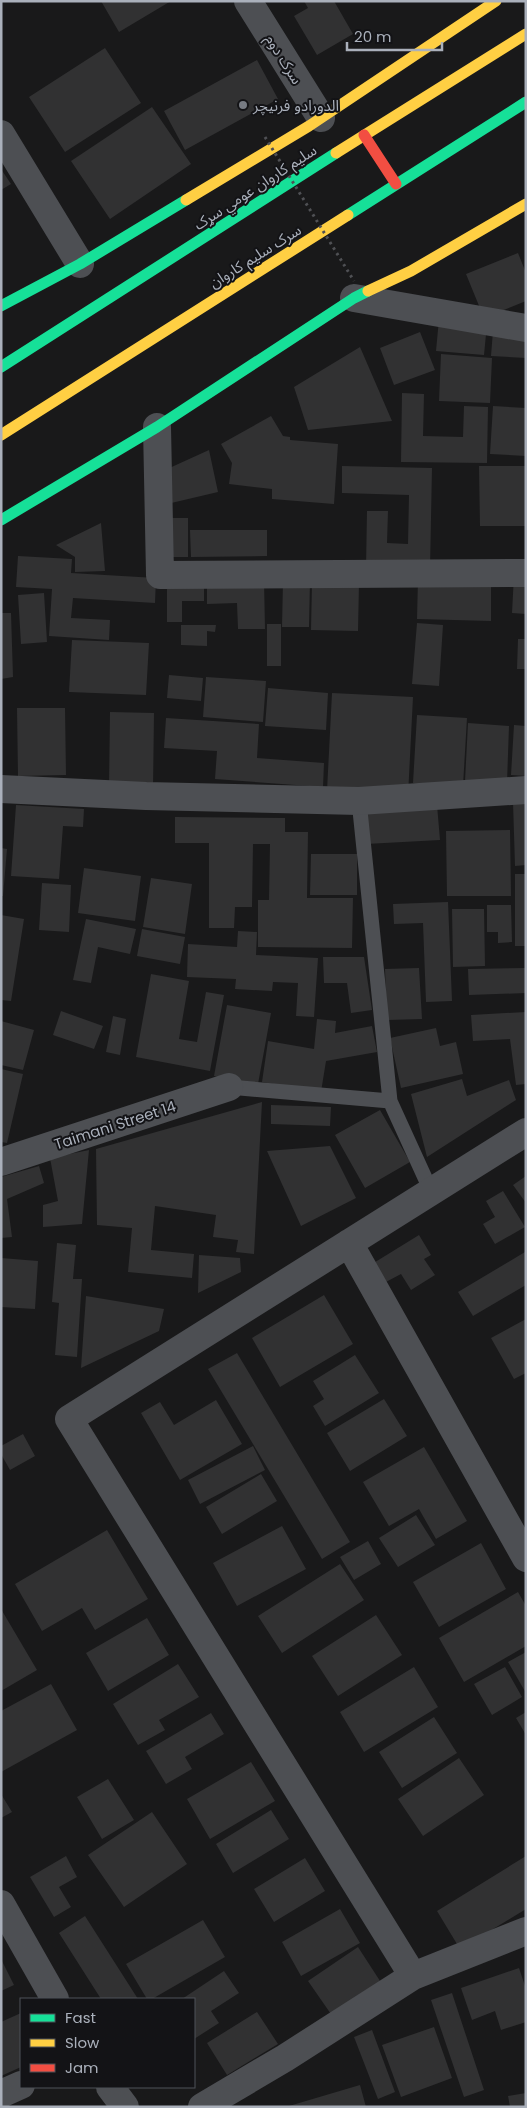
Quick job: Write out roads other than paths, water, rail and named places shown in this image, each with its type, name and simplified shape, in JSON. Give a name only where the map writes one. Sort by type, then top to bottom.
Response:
[{"type":"main road","points":[[1,306],[80,264],[321,118],[496,1]]},
{"type":"main road","name":"سلیم کاروان عومي سړک","points":[[1,367],[364,134],[526,34]]},
{"type":"main road","name":"سرک سلیم کاروان","points":[[1,435],[526,102]]},
{"type":"main road","points":[[364,134],[396,184]]},
{"type":"main road","points":[[1,520],[156,427],[354,289],[411,271],[526,204]]},
{"type":"street","name":"سرک دوم","points":[[248,1],[321,118]]},
{"type":"street","points":[[1,134],[80,264]]},
{"type":"street","points":[[354,289],[526,328]]},
{"type":"street","points":[[156,427],[160,575],[526,573]]},
{"type":"street","points":[[1,789],[146,796],[359,801],[526,790]]},
{"type":"street","name":"Taimani Street 14","points":[[1,1162],[229,1087]]},
{"type":"street","points":[[413,1976],[69,1419],[526,1132]]},
{"type":"street","points":[[349,1243],[526,1558]]},
{"type":"street","points":[[1,1904],[54,1998]]},
{"type":"street","points":[[202,2107],[285,2058],[413,1976],[526,1930]]},
{"type":"street","points":[[1,2094],[20,2085]]},
{"type":"street","points":[[111,2088],[125,2107]]},
{"type":"lane","points":[[359,801],[390,1101],[431,1191]]},
{"type":"lane","points":[[229,1087],[390,1101]]},
{"type":"place","name":"الدورادو فرنیچر","points":[[243,105]]}]
